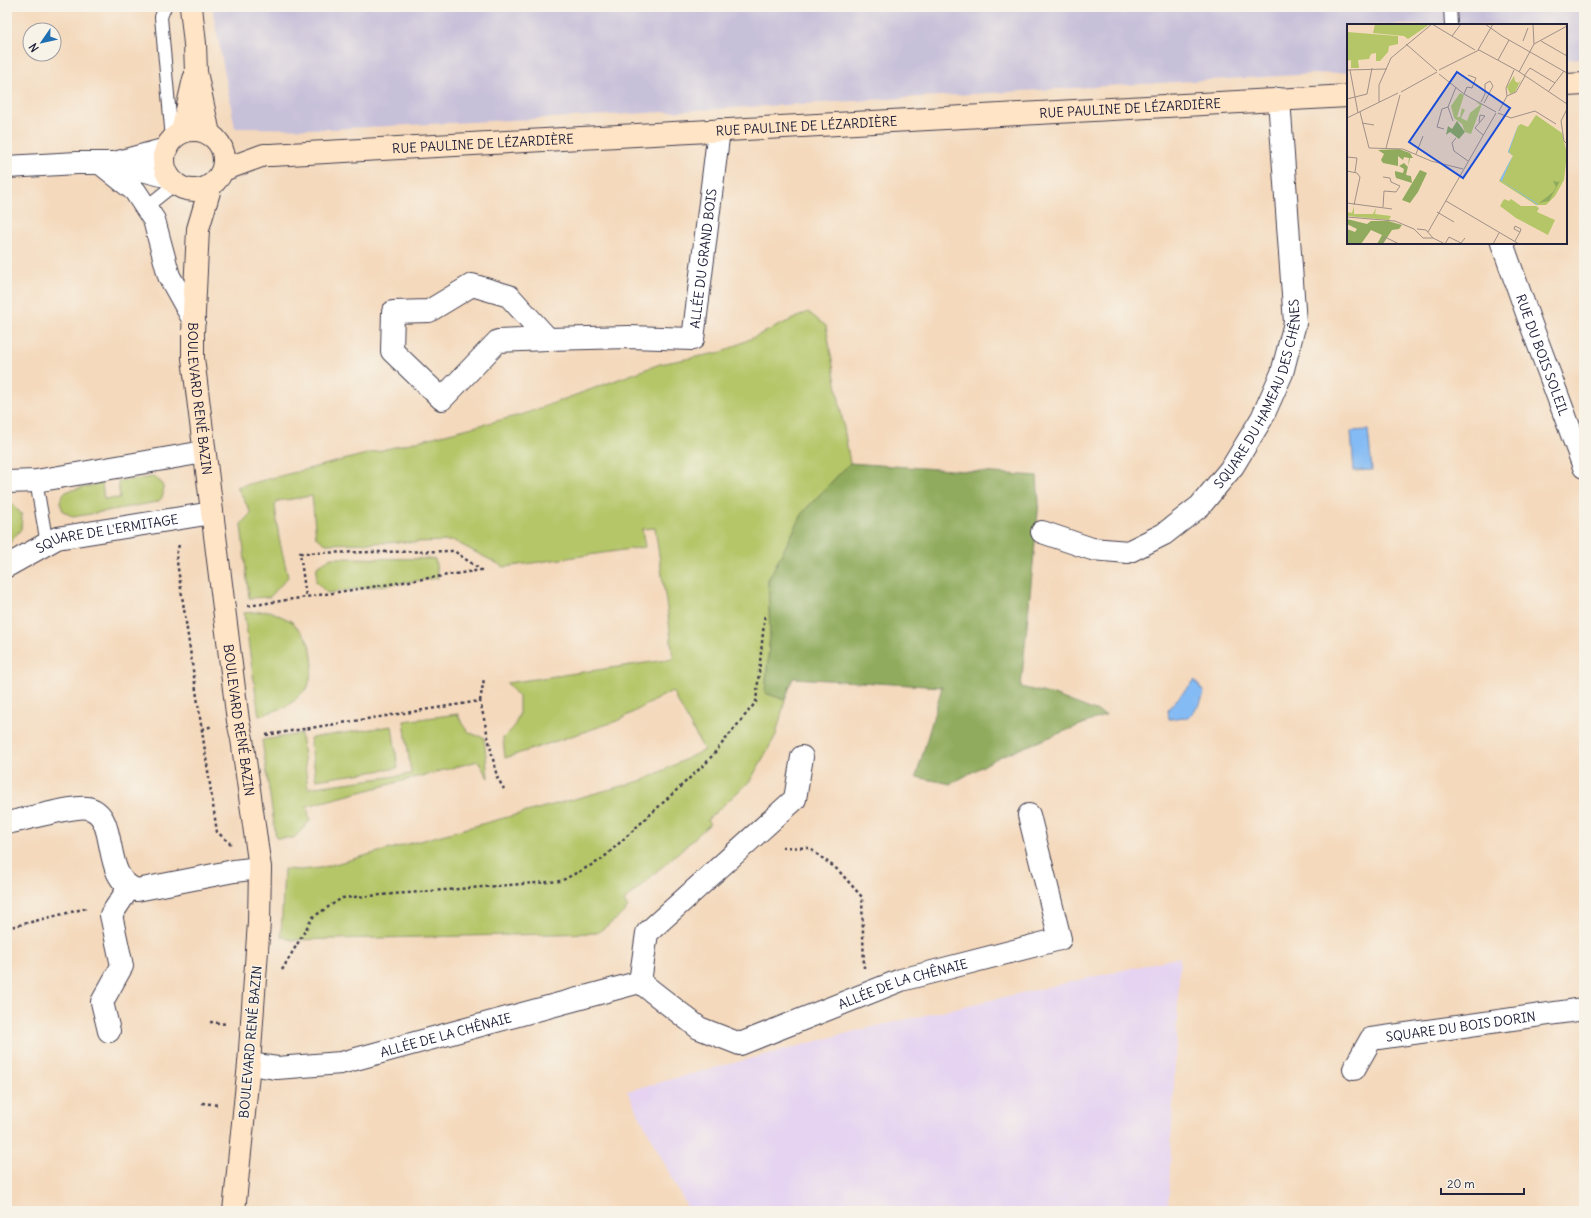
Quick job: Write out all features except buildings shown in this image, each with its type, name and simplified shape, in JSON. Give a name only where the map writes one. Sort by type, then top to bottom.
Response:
[{"type":"main road","points":[[191,7],[196,72],[213,138],[224,156],[217,178],[202,190],[193,190],[176,183],[164,163],[196,72]]},
{"type":"main road","points":[[1567,86],[1584,84]]},
{"type":"main road","name":"RUE PAULINE DE LÉZARDIÈRE","points":[[213,138],[264,155],[1347,96]]},
{"type":"main road","points":[[173,140],[191,130],[200,131],[213,138]]},
{"type":"main road","name":"RUE PAULINE DE LÉZARDIÈRE","points":[[217,178],[264,155]]},
{"type":"main road","name":"BOULEVARD RENÉ BAZIN","points":[[217,178],[198,229],[193,358],[238,721],[242,739],[260,868],[259,922],[249,1064],[234,1211]]},
{"type":"main road","name":"BOULEVARD RENÉ BAZIN","points":[[176,183],[198,229]]},
{"type":"street","name":"SQUARE DU HAMEAU DES CHÊNES","points":[[1042,532],[1092,549],[1128,552],[1164,534],[1200,506],[1233,466],[1262,418],[1282,373],[1295,323],[1279,99]]},
{"type":"street","name":"ALLÉE DU GRAND BOIS","points":[[548,338],[509,296],[472,285],[429,311],[393,312],[392,351],[442,399],[498,341],[548,338],[629,337],[694,339],[719,130]]},
{"type":"street","points":[[7,167],[107,163],[173,140]]},
{"type":"street","points":[[107,163],[176,183]]},
{"type":"street","points":[[107,163],[134,191],[154,220],[169,276],[194,321]]},
{"type":"street","name":"RUE DU BOIS SOLEIL","points":[[1502,244],[1584,467]]},
{"type":"street","points":[[7,482],[36,482],[204,452]]},
{"type":"street","name":"SQUARE DE L'ERMITAGE","points":[[7,566],[57,538],[212,513]]},
{"type":"street","points":[[640,982],[646,933],[795,799],[802,757]]},
{"type":"street","points":[[7,823],[76,808],[89,808],[106,823],[116,871],[129,888],[137,890],[146,890],[234,871],[260,868]]},
{"type":"street","name":"ALLÉE DE LA CHÊNAIE","points":[[249,1064],[277,1068],[341,1063],[640,982],[699,1028],[740,1044],[901,980],[1060,939],[1029,815]]},
{"type":"street","points":[[109,1031],[102,1002],[122,966],[111,915],[129,888]]},
{"type":"street","name":"SQUARE DU BOIS DORIN","points":[[1354,1069],[1371,1039],[1584,1009]]},
{"type":"lane","points":[[165,7],[161,17],[173,140]]},
{"type":"lane","points":[[1450,7],[1451,24]]},
{"type":"lane","points":[[146,207],[176,183]]},
{"type":"lane","points":[[36,482],[47,544]]},
{"type":"path","points":[[188,517],[176,555],[217,832],[231,844],[234,871]]},
{"type":"path","points":[[224,610],[481,570],[454,551],[300,553],[306,597]]},
{"type":"path","points":[[255,979],[281,972],[313,917],[342,898],[560,881],[601,860],[707,762],[756,702],[765,613]]},
{"type":"path","points":[[484,679],[480,701],[497,777],[504,789]]},
{"type":"path","points":[[242,739],[480,701]]},
{"type":"path","points":[[779,847],[809,848],[838,870],[862,897],[865,995]]},
{"type":"path","points":[[7,928],[89,908],[111,915]]},
{"type":"shaded area","points":[[212,7],[1584,7],[1584,58],[1567,59],[1567,24],[1347,24],[1347,72],[630,114],[329,129],[235,128]]},
{"type":"shaded area","points":[[1180,957],[1168,1211],[689,1211],[627,1091],[859,1030]]},
{"type":"green space","points":[[808,312],[826,326],[850,463],[804,511],[768,580],[770,634],[765,693],[785,700],[776,735],[750,781],[707,820],[710,824],[624,901],[628,908],[618,918],[597,933],[291,940],[281,936],[284,869],[300,870],[320,868],[644,780],[704,750],[672,691],[617,721],[505,758],[503,738],[514,727],[519,714],[519,697],[507,683],[673,659],[655,528],[642,529],[645,547],[504,567],[454,541],[326,544],[316,537],[312,496],[278,501],[275,505],[279,538],[288,577],[270,597],[249,598],[241,524],[251,513],[237,487],[524,414],[660,364],[722,352]]},
{"type":"green space","points":[[850,463],[1037,476],[1039,502],[1021,687],[1054,695],[1106,715],[999,757],[951,784],[916,777],[942,687],[793,678],[785,700],[765,693],[770,634],[768,580],[804,511]]},
{"type":"green space","points":[[154,477],[162,483],[163,489],[163,496],[157,502],[73,517],[63,511],[60,502],[62,495],[68,491],[102,483],[104,499],[120,498],[118,481]]},
{"type":"green space","points":[[8,499],[22,515],[21,529],[7,546],[7,500]]},
{"type":"green space","points":[[331,558],[435,559],[438,578],[327,593],[316,582],[317,567]]},
{"type":"green space","points":[[270,611],[291,621],[306,637],[311,650],[313,665],[308,687],[294,701],[283,708],[259,716],[244,613]]},
{"type":"green space","points":[[458,714],[464,727],[470,733],[484,737],[488,778],[478,761],[307,806],[310,821],[294,838],[276,838],[262,740],[301,734],[308,788],[411,774],[404,721]]},
{"type":"green space","points":[[392,726],[398,768],[316,780],[310,738]]},
{"type":"water","points":[[1368,430],[1372,470],[1354,471],[1351,431]]},
{"type":"water","points":[[1195,680],[1204,693],[1200,704],[1188,718],[1169,719],[1168,709]]}]
